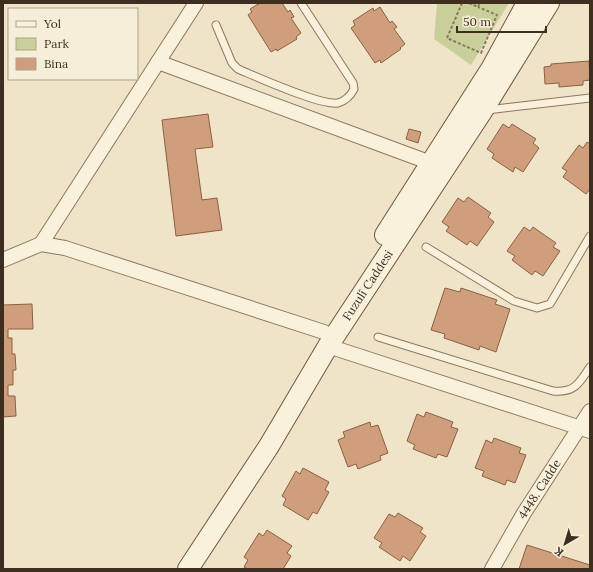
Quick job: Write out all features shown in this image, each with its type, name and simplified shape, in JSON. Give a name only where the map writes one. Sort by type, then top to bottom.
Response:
[{"type":"street","points":[[41,244],[196,3]]},
{"type":"street","name":"Fuzulî Caddesi","points":[[188,569],[269,446],[326,339],[431,163],[491,69],[527,3]]},
{"type":"street","name":"Fuzulî Caddesi","points":[[174,569],[326,339],[483,110],[549,3]]},
{"type":"street","points":[[158,62],[431,163]]},
{"type":"street","points":[[3,260],[41,244],[65,248],[585,429]]},
{"type":"street","name":"4448. Cadde","points":[[492,569],[524,512],[585,429],[590,411]]},
{"type":"lane","points":[[216,25],[232,63],[238,70],[317,100],[338,103],[351,95],[354,89],[301,3]]},
{"type":"lane","points":[[483,110],[590,98]]},
{"type":"lane","points":[[426,247],[514,301],[537,308],[550,304],[590,236]]},
{"type":"lane","points":[[378,337],[553,391],[566,391],[571,389],[581,380],[590,368]]},
{"type":"path","points":[[462,3],[447,38],[481,53],[497,15],[469,3]]},
{"type":"path","points":[[478,7],[480,3]]},
{"type":"green space","points":[[437,3],[509,3],[471,65],[434,39]]},
{"type":"building","points":[[260,3],[282,3],[288,12],[290,10],[294,17],[291,18],[301,33],[296,37],[297,39],[277,51],[276,49],[271,52],[248,15],[252,12],[250,9]]},
{"type":"building","points":[[380,7],[390,23],[392,21],[397,27],[394,29],[405,44],[400,48],[401,49],[381,63],[380,60],[375,63],[351,28],[355,25],[353,21],[373,8],[374,11]]},
{"type":"building","points":[[589,61],[590,80],[583,81],[583,85],[559,87],[559,83],[545,84],[544,67],[551,66],[551,64]]},
{"type":"building","points":[[208,114],[213,147],[195,149],[202,200],[217,198],[222,230],[176,236],[162,120]]},
{"type":"building","points":[[503,124],[509,128],[512,124],[536,139],[533,143],[539,148],[523,172],[515,167],[513,172],[492,158],[494,154],[487,149]]},
{"type":"building","points":[[409,129],[421,132],[418,143],[406,139]]},
{"type":"building","points":[[587,142],[590,144],[590,189],[586,194],[563,177],[567,171],[562,168],[579,145],[583,148]]},
{"type":"building","points":[[468,197],[491,213],[488,217],[494,222],[477,246],[470,241],[467,245],[446,231],[449,227],[442,222],[458,198],[464,202]]},
{"type":"building","points":[[524,227],[530,231],[533,227],[556,243],[553,247],[560,251],[543,276],[535,271],[532,275],[512,260],[515,256],[507,251]]},
{"type":"building","points":[[445,288],[460,292],[461,288],[497,300],[495,304],[510,309],[496,352],[480,346],[479,350],[444,338],[445,334],[431,330]]},
{"type":"building","points":[[32,304],[33,329],[8,329],[8,338],[12,338],[12,354],[15,354],[16,370],[13,370],[13,385],[8,385],[8,396],[15,396],[16,416],[3,417],[3,305]]},
{"type":"building","points":[[426,412],[453,422],[451,427],[458,429],[447,457],[438,454],[436,458],[413,449],[415,445],[407,441],[417,414],[424,417]]},
{"type":"building","points":[[370,422],[371,427],[378,425],[388,453],[380,456],[381,460],[358,469],[356,464],[348,467],[338,440],[345,437],[343,432]]},
{"type":"building","points":[[494,438],[521,448],[519,453],[526,455],[515,483],[507,480],[505,485],[482,476],[484,471],[475,468],[486,440],[492,443]]},
{"type":"building","points":[[303,468],[329,482],[325,490],[329,492],[317,514],[313,512],[308,520],[283,505],[286,499],[282,496],[296,471],[300,474]]},
{"type":"building","points":[[398,513],[423,528],[420,532],[426,536],[410,561],[403,556],[400,561],[379,547],[382,543],[374,538],[389,514],[395,517]]},
{"type":"building","points":[[267,530],[292,546],[287,553],[291,556],[283,569],[248,569],[244,567],[248,560],[244,557],[259,533],[263,536]]},
{"type":"building","points":[[527,545],[590,565],[590,569],[519,569]]}]
